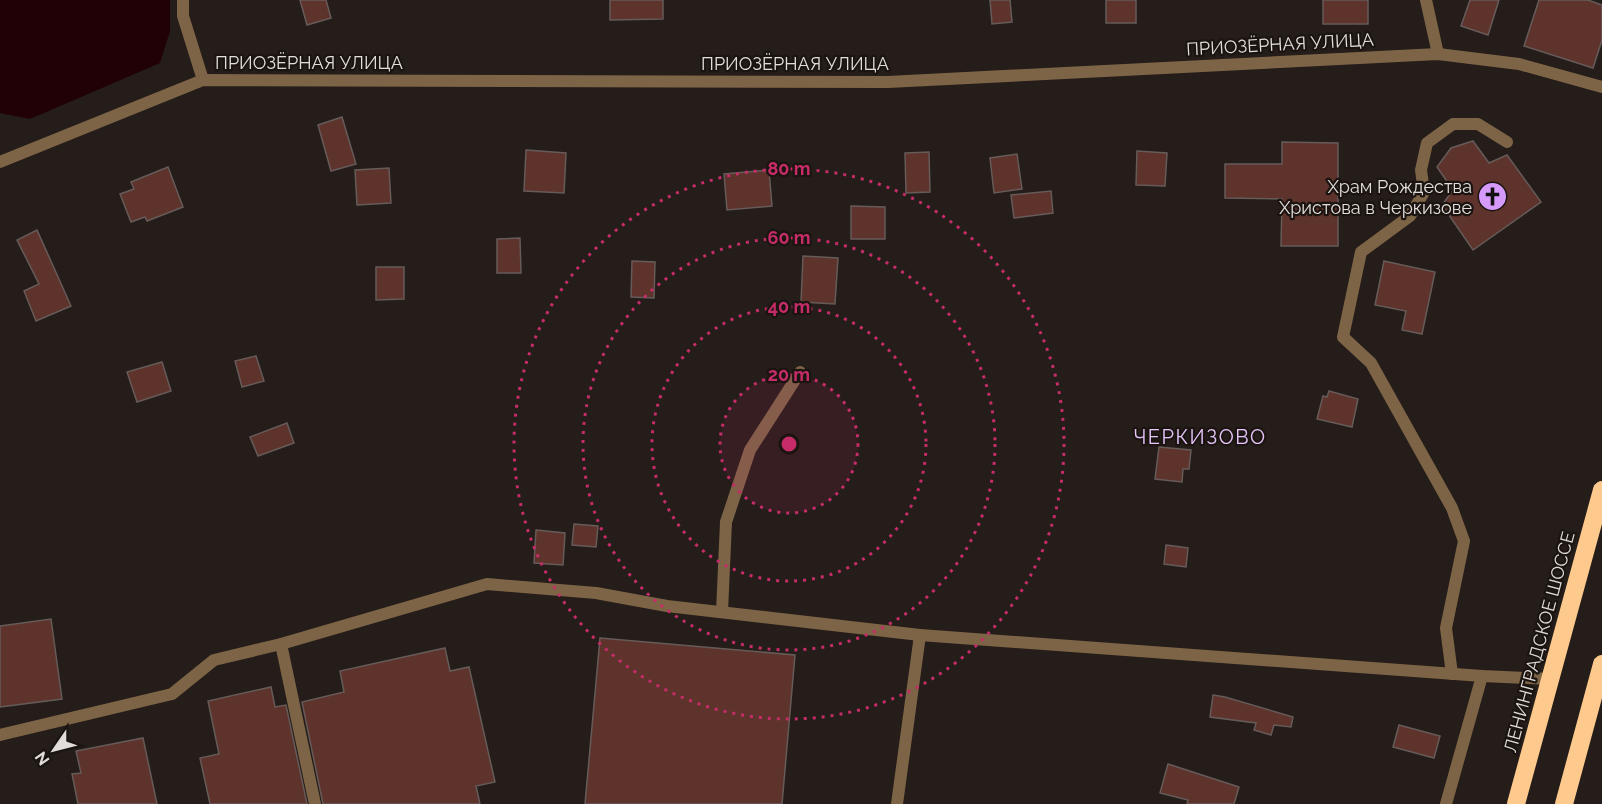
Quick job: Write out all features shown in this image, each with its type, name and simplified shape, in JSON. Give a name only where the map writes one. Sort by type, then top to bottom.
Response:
[{"type":"highway","name":"ЛЕНИНГРАДСКОЕ ШОССЕ","points":[[1516,804],[1602,490]]},
{"type":"highway","points":[[1564,804],[1602,664]]},
{"type":"street","points":[[183,0],[183,16],[203,80]]},
{"type":"street","points":[[1426,0],[1438,54]]},
{"type":"street","name":"ПРИОЗЁРНАЯ УЛИЦА","points":[[0,162],[203,80],[888,82],[1438,54],[1519,64],[1602,87]]},
{"type":"street","points":[[1452,674],[1446,628],[1464,541],[1452,508],[1371,363],[1343,337],[1361,252],[1410,216],[1424,192],[1421,170],[1427,143],[1453,124],[1478,124],[1507,142]]},
{"type":"street","points":[[722,612],[726,522],[750,450],[800,372]]},
{"type":"street","points":[[0,735],[172,694],[214,660],[281,644],[487,584],[596,593],[667,606],[920,635],[1452,674],[1551,679]]},
{"type":"street","points":[[897,804],[920,635]]},
{"type":"street","points":[[281,644],[315,804]]},
{"type":"street","points":[[1446,804],[1482,676]]},
{"type":"shaded area","points":[[0,0],[170,0],[170,31],[160,63],[30,119],[0,113]]},
{"type":"building","points":[[300,0],[326,0],[331,18],[307,25]]},
{"type":"building","points":[[610,0],[663,0],[663,19],[610,20]]},
{"type":"building","points":[[990,0],[1010,0],[1012,22],[992,24]]},
{"type":"building","points":[[1106,0],[1136,0],[1136,23],[1106,23]]},
{"type":"building","points":[[1323,0],[1368,0],[1368,24],[1323,24]]},
{"type":"building","points":[[1470,0],[1499,0],[1488,35],[1461,26]]},
{"type":"building","points":[[1539,0],[1588,0],[1602,5],[1602,40],[1593,68],[1524,46]]},
{"type":"building","points":[[342,117],[356,164],[331,171],[318,125]]},
{"type":"building","name":"Храм Рождества Христова в Черкизове","points":[[1473,141],[1489,163],[1507,155],[1541,202],[1473,250],[1442,205],[1453,190],[1437,167],[1451,148]]},
{"type":"building","points":[[1282,142],[1338,143],[1338,246],[1281,246],[1282,199],[1225,198],[1225,164],[1282,164]]},
{"type":"building","points":[[526,150],[566,153],[564,193],[524,191]]},
{"type":"building","points":[[1137,151],[1167,153],[1165,186],[1136,185]]},
{"type":"building","points":[[929,152],[930,192],[906,193],[905,153]]},
{"type":"building","points":[[1017,154],[1022,189],[994,193],[990,158]]},
{"type":"building","points":[[168,167],[183,207],[147,221],[145,217],[131,222],[120,194],[134,189],[131,182]]},
{"type":"building","points":[[389,168],[391,203],[357,205],[355,170]]},
{"type":"building","points":[[769,170],[772,206],[727,210],[724,174]]},
{"type":"building","points":[[1051,191],[1053,213],[1014,218],[1011,195]]},
{"type":"building","points":[[851,206],[885,207],[885,239],[851,239]]},
{"type":"building","points":[[37,230],[71,306],[36,321],[24,291],[39,284],[17,240]]},
{"type":"building","points":[[520,238],[521,273],[497,273],[497,239]]},
{"type":"building","points":[[803,256],[838,258],[835,304],[801,302]]},
{"type":"building","points":[[632,261],[655,262],[654,298],[631,297]]},
{"type":"building","points":[[1384,261],[1435,272],[1422,334],[1402,330],[1406,311],[1375,305]]},
{"type":"building","points":[[376,267],[404,267],[404,299],[376,300]]},
{"type":"building","points":[[256,356],[264,381],[242,387],[235,361]]},
{"type":"building","points":[[162,362],[171,391],[137,402],[127,372]]},
{"type":"building","points":[[1329,391],[1358,399],[1352,427],[1317,419],[1323,396],[1327,397]]},
{"type":"building","points":[[287,423],[294,443],[258,456],[250,437]]},
{"type":"building","points":[[1159,447],[1191,450],[1189,469],[1183,469],[1182,482],[1155,479]]},
{"type":"building","points":[[574,524],[598,526],[596,547],[572,545]]},
{"type":"building","points":[[536,530],[565,533],[563,565],[534,563]]},
{"type":"building","points":[[1166,545],[1188,548],[1186,567],[1164,564]]},
{"type":"building","points":[[51,619],[62,699],[0,707],[0,626]]},
{"type":"building","points":[[600,638],[795,655],[782,804],[585,804]]},
{"type":"building","points":[[445,648],[450,671],[469,667],[495,782],[476,786],[480,804],[323,804],[302,702],[344,692],[340,671]]},
{"type":"building","points":[[271,687],[275,707],[286,705],[307,804],[210,804],[200,758],[219,754],[208,701]]},
{"type":"building","points":[[1213,695],[1293,717],[1291,727],[1274,725],[1271,735],[1254,730],[1256,723],[1210,717]]},
{"type":"building","points":[[1399,725],[1440,736],[1434,758],[1393,747]]},
{"type":"building","points":[[143,738],[157,804],[78,804],[72,774],[81,773],[76,751]]},
{"type":"building","points":[[1168,764],[1239,787],[1234,804],[1187,804],[1188,800],[1160,793]]},
{"type":"place","name":"Храм Рождества Христова в Черкизове","points":[[1493,196]]},
{"type":"district","name":"ЧЕРКИЗОВО","points":[[1200,437]]}]
